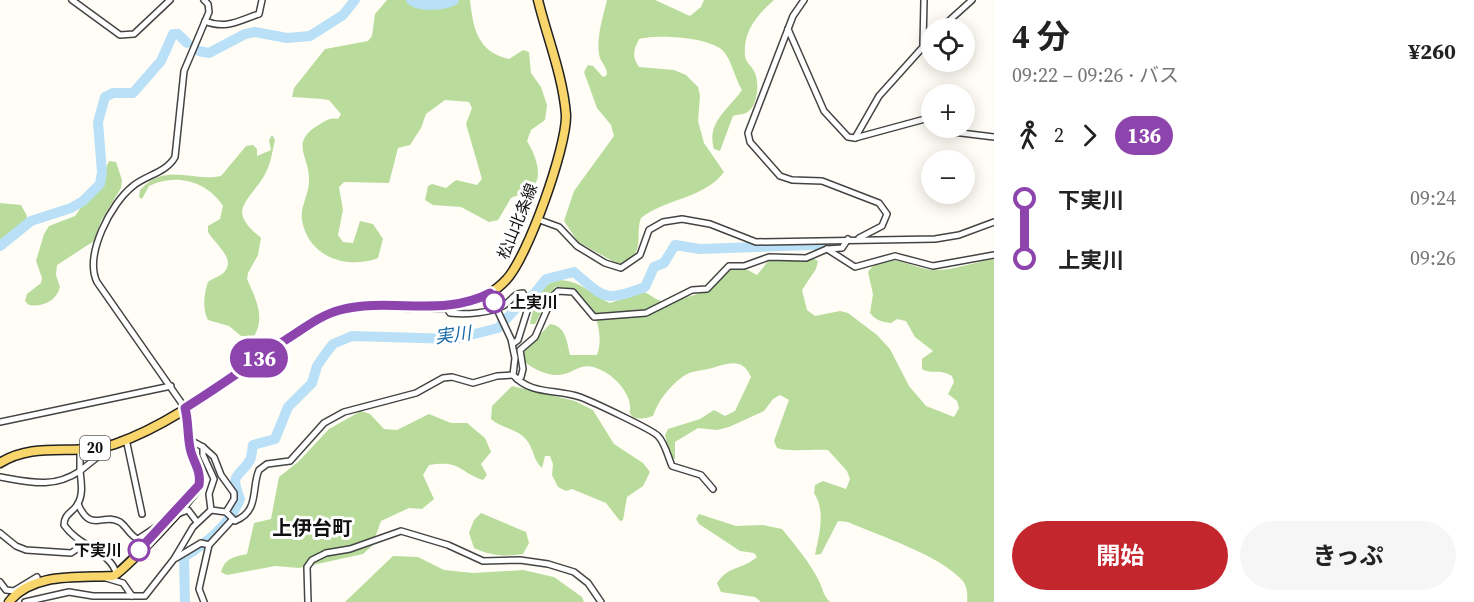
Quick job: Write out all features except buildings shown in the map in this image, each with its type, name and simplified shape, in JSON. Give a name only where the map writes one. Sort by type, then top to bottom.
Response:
[{"type":"main road","name":"松山北条線","points":[[0,463],[25,451],[109,446],[126,439],[185,408],[330,314],[364,306],[446,307],[476,300],[490,293],[507,279],[518,263],[537,219],[563,140],[566,117],[564,98],[537,0]]},
{"type":"main road","points":[[9,602],[20,589],[43,581],[105,577],[117,574],[177,512],[199,485],[199,470],[191,452],[189,422],[185,408]]},
{"type":"street","points":[[72,0],[120,35],[128,36],[134,34],[170,0]]},
{"type":"street","points":[[185,408],[97,282],[92,266],[102,233],[115,204],[131,187],[167,167],[175,157],[184,71],[209,12],[204,0]]},
{"type":"street","points":[[205,21],[221,26],[230,25],[260,14],[262,0]]},
{"type":"street","points":[[804,0],[793,16],[749,126],[750,142],[780,176],[792,180],[822,181],[879,203],[887,214],[882,226],[858,239]]},
{"type":"street","points":[[924,0],[924,18]]},
{"type":"street","points":[[952,18],[972,0]]},
{"type":"street","points":[[788,29],[824,111],[841,133],[855,138],[921,120]]},
{"type":"street","points":[[855,138],[879,96],[921,47]]},
{"type":"street","points":[[975,135],[994,137]]},
{"type":"street","points":[[537,219],[559,226],[577,246],[606,263],[621,268],[640,255],[649,230],[671,219],[710,224],[756,242],[935,238],[959,235],[994,222]]},
{"type":"street","points":[[211,510],[238,520],[245,515],[258,486],[259,470],[267,465],[290,461],[324,423],[344,412],[416,393],[443,378],[452,377],[468,384],[521,377],[523,369],[520,350],[535,337],[553,296],[558,291],[573,292],[594,317],[646,313],[692,290],[707,289],[729,266],[744,266],[769,257],[806,258],[827,249],[842,248],[848,239]]},
{"type":"street","points":[[827,249],[855,267],[895,256],[933,266],[994,255]]},
{"type":"street","points":[[490,293],[512,341],[515,377],[520,384],[548,393],[580,397],[658,436],[672,466],[700,475],[713,489]]},
{"type":"street","points":[[446,307],[450,313],[474,313],[504,305],[519,293],[525,295],[529,301],[528,312],[512,341]]},
{"type":"street","points":[[0,422],[171,386]]},
{"type":"street","points":[[126,439],[142,514]]},
{"type":"street","points":[[174,559],[207,544],[229,516],[234,499],[234,493],[221,475],[214,457],[203,447],[190,440]]},
{"type":"street","points":[[203,447],[203,454],[214,479],[209,494],[211,510]]},
{"type":"street","points":[[81,448],[82,489],[78,504],[65,517],[64,525],[83,545],[110,559],[117,574]]},
{"type":"street","points":[[0,477],[46,484],[63,480],[80,471],[100,455]]},
{"type":"street","points":[[78,504],[91,520],[121,523],[138,539],[169,520]]},
{"type":"street","points":[[177,512],[179,514],[188,510],[197,522]]},
{"type":"street","points":[[25,602],[69,592],[145,596],[174,559],[197,522],[211,510]]},
{"type":"street","points":[[308,602],[307,567],[312,560],[326,553],[350,549],[401,531],[448,545],[483,561],[520,560],[548,564],[574,572],[588,583],[602,602]]},
{"type":"street","points":[[0,533],[16,546],[26,550],[71,553],[83,545]]},
{"type":"street","points":[[204,602],[199,589],[207,544]]},
{"type":"street","points":[[0,582],[6,590],[14,591],[37,577]]},
{"type":"street","points":[[105,577],[123,583],[132,596]]},
{"type":"green space","points":[[387,0],[418,0],[437,6],[450,0],[470,0],[475,29],[483,44],[490,51],[509,59],[523,50],[529,52],[531,73],[541,87],[547,105],[545,120],[531,130],[527,141],[536,159],[537,180],[529,191],[511,198],[498,220],[489,222],[461,207],[433,205],[425,200],[428,186],[432,184],[446,188],[456,180],[477,185],[482,179],[466,124],[472,108],[469,102],[445,100],[426,114],[421,128],[410,145],[398,148],[389,183],[344,182],[339,187],[343,210],[338,235],[343,242],[353,243],[360,221],[373,224],[383,239],[378,258],[354,262],[342,261],[321,251],[312,243],[302,220],[302,210],[309,184],[303,150],[304,138],[317,126],[329,119],[338,119],[341,114],[329,100],[292,97],[294,88],[325,49],[368,41],[372,36],[375,14]]},
{"type":"green space","points":[[607,0],[655,0],[690,16],[701,7],[704,0],[774,0],[752,24],[746,38],[745,57],[757,81],[757,94],[753,106],[744,114],[733,116],[720,151],[714,149],[713,131],[720,116],[742,90],[724,53],[714,45],[693,39],[669,37],[639,39],[634,54],[639,67],[674,70],[686,75],[698,87],[700,96],[698,121],[704,143],[724,172],[706,188],[651,211],[641,218],[637,250],[633,256],[618,264],[578,242],[564,221],[574,191],[614,136],[611,125],[597,108],[584,72],[588,65],[593,66],[603,77],[607,75],[600,58],[598,44]]},
{"type":"green space","points":[[272,135],[275,140],[268,167],[243,207],[242,214],[245,221],[261,238],[258,255],[247,279],[258,307],[259,322],[254,336],[241,336],[229,326],[208,320],[204,306],[208,282],[222,274],[228,266],[226,256],[208,232],[208,226],[220,219],[223,206],[216,197],[200,185],[180,180],[159,182],[149,186],[142,199],[139,197],[140,190],[159,177],[169,175],[221,176],[246,146],[253,145],[257,149],[257,156],[271,150],[269,140]]},
{"type":"green space","points":[[109,161],[116,162],[122,180],[121,188],[101,221],[94,241],[57,265],[56,275],[60,287],[52,300],[39,305],[29,305],[25,301],[27,294],[41,283],[42,278],[36,261],[44,234],[49,226],[75,216],[101,179]]},
{"type":"green space","points":[[0,203],[21,205],[27,216],[25,224],[0,246]]},
{"type":"green space","points":[[770,259],[814,259],[818,261],[816,269],[802,290],[807,310],[815,316],[840,311],[848,313],[877,335],[890,349],[909,386],[926,406],[954,417],[959,408],[957,401],[948,394],[954,382],[952,376],[944,372],[929,372],[922,369],[922,359],[933,351],[915,337],[906,321],[897,319],[891,323],[884,322],[870,313],[873,294],[868,272],[875,265],[890,260],[924,269],[940,270],[994,259],[994,602],[967,602],[967,593],[962,580],[939,562],[848,522],[838,521],[821,554],[815,555],[821,515],[814,493],[815,485],[823,481],[846,489],[850,479],[847,471],[828,450],[777,448],[774,441],[789,400],[780,395],[773,399],[764,411],[729,427],[717,430],[698,428],[675,442],[675,459],[671,457],[665,435],[668,429],[700,419],[714,410],[725,416],[735,411],[751,377],[743,366],[732,363],[687,374],[668,390],[653,416],[639,418],[630,414],[629,401],[621,386],[603,371],[589,366],[554,375],[539,371],[522,359],[523,353],[550,324],[563,331],[570,355],[597,355],[599,333],[597,321],[585,301],[577,293],[567,288],[555,287],[535,324],[530,324],[539,296],[549,284],[566,281],[577,284],[610,303],[644,292],[666,302],[708,292],[730,269],[744,268],[757,275]]},
{"type":"green space","points":[[512,386],[575,401],[593,410],[614,444],[643,463],[650,472],[643,486],[627,497],[623,520],[620,521],[606,503],[572,489],[566,491],[558,487],[552,475],[553,464],[550,456],[545,456],[542,468],[525,438],[491,419],[492,406]]},
{"type":"green space","points":[[361,411],[370,414],[384,429],[397,430],[429,414],[451,423],[467,423],[485,438],[491,452],[481,464],[487,475],[483,480],[454,465],[429,465],[423,475],[434,499],[422,509],[409,508],[381,521],[372,546],[363,554],[299,568],[275,566],[227,575],[221,572],[228,561],[247,554],[254,523],[271,519],[279,477],[298,462],[329,429]]},
{"type":"green space","points":[[481,513],[526,532],[529,543],[523,554],[498,555],[474,548],[469,533],[474,520]]},
{"type":"green space","points":[[699,514],[736,526],[763,525],[782,529],[802,554],[830,602],[761,602],[755,597],[721,592],[717,583],[726,573],[757,557],[754,553],[740,551],[699,524],[696,519]]},
{"type":"green space","points":[[393,556],[418,557],[444,570],[473,573],[523,570],[554,577],[582,597],[584,602],[345,602]]},
{"type":"waterway","points":[[199,51],[209,53],[245,34],[255,32],[287,38],[310,36],[343,15],[355,0]]},
{"type":"waterway","points":[[411,0],[420,4],[432,5],[454,0]]},
{"type":"waterway","points":[[0,246],[31,221],[71,208],[83,201],[100,184],[102,172],[98,122],[105,97],[113,93],[133,93],[161,61],[173,34],[178,34],[187,43]]},
{"type":"waterway","name":"実川","points":[[185,602],[184,557],[209,539],[230,517],[240,499],[235,479],[250,460],[253,445],[275,439],[288,407],[312,383],[317,366],[333,344],[352,336],[455,339],[498,328],[519,305],[534,294],[546,279],[574,272],[600,293],[621,295],[645,287],[654,267],[664,263],[675,245],[700,249],[840,244]]},
{"type":"bus line","name":"136","points":[[139,550],[177,512],[199,485],[199,470],[191,452],[189,422],[185,408],[219,388],[243,369],[315,321],[340,310],[364,306],[446,307],[476,300],[490,293],[494,302]]},
{"type":"place","name":"上実川","points":[[494,302]]},
{"type":"place","name":"下実川","points":[[139,550]]},
{"type":"district","name":"上伊台町","points":[[312,528]]}]
